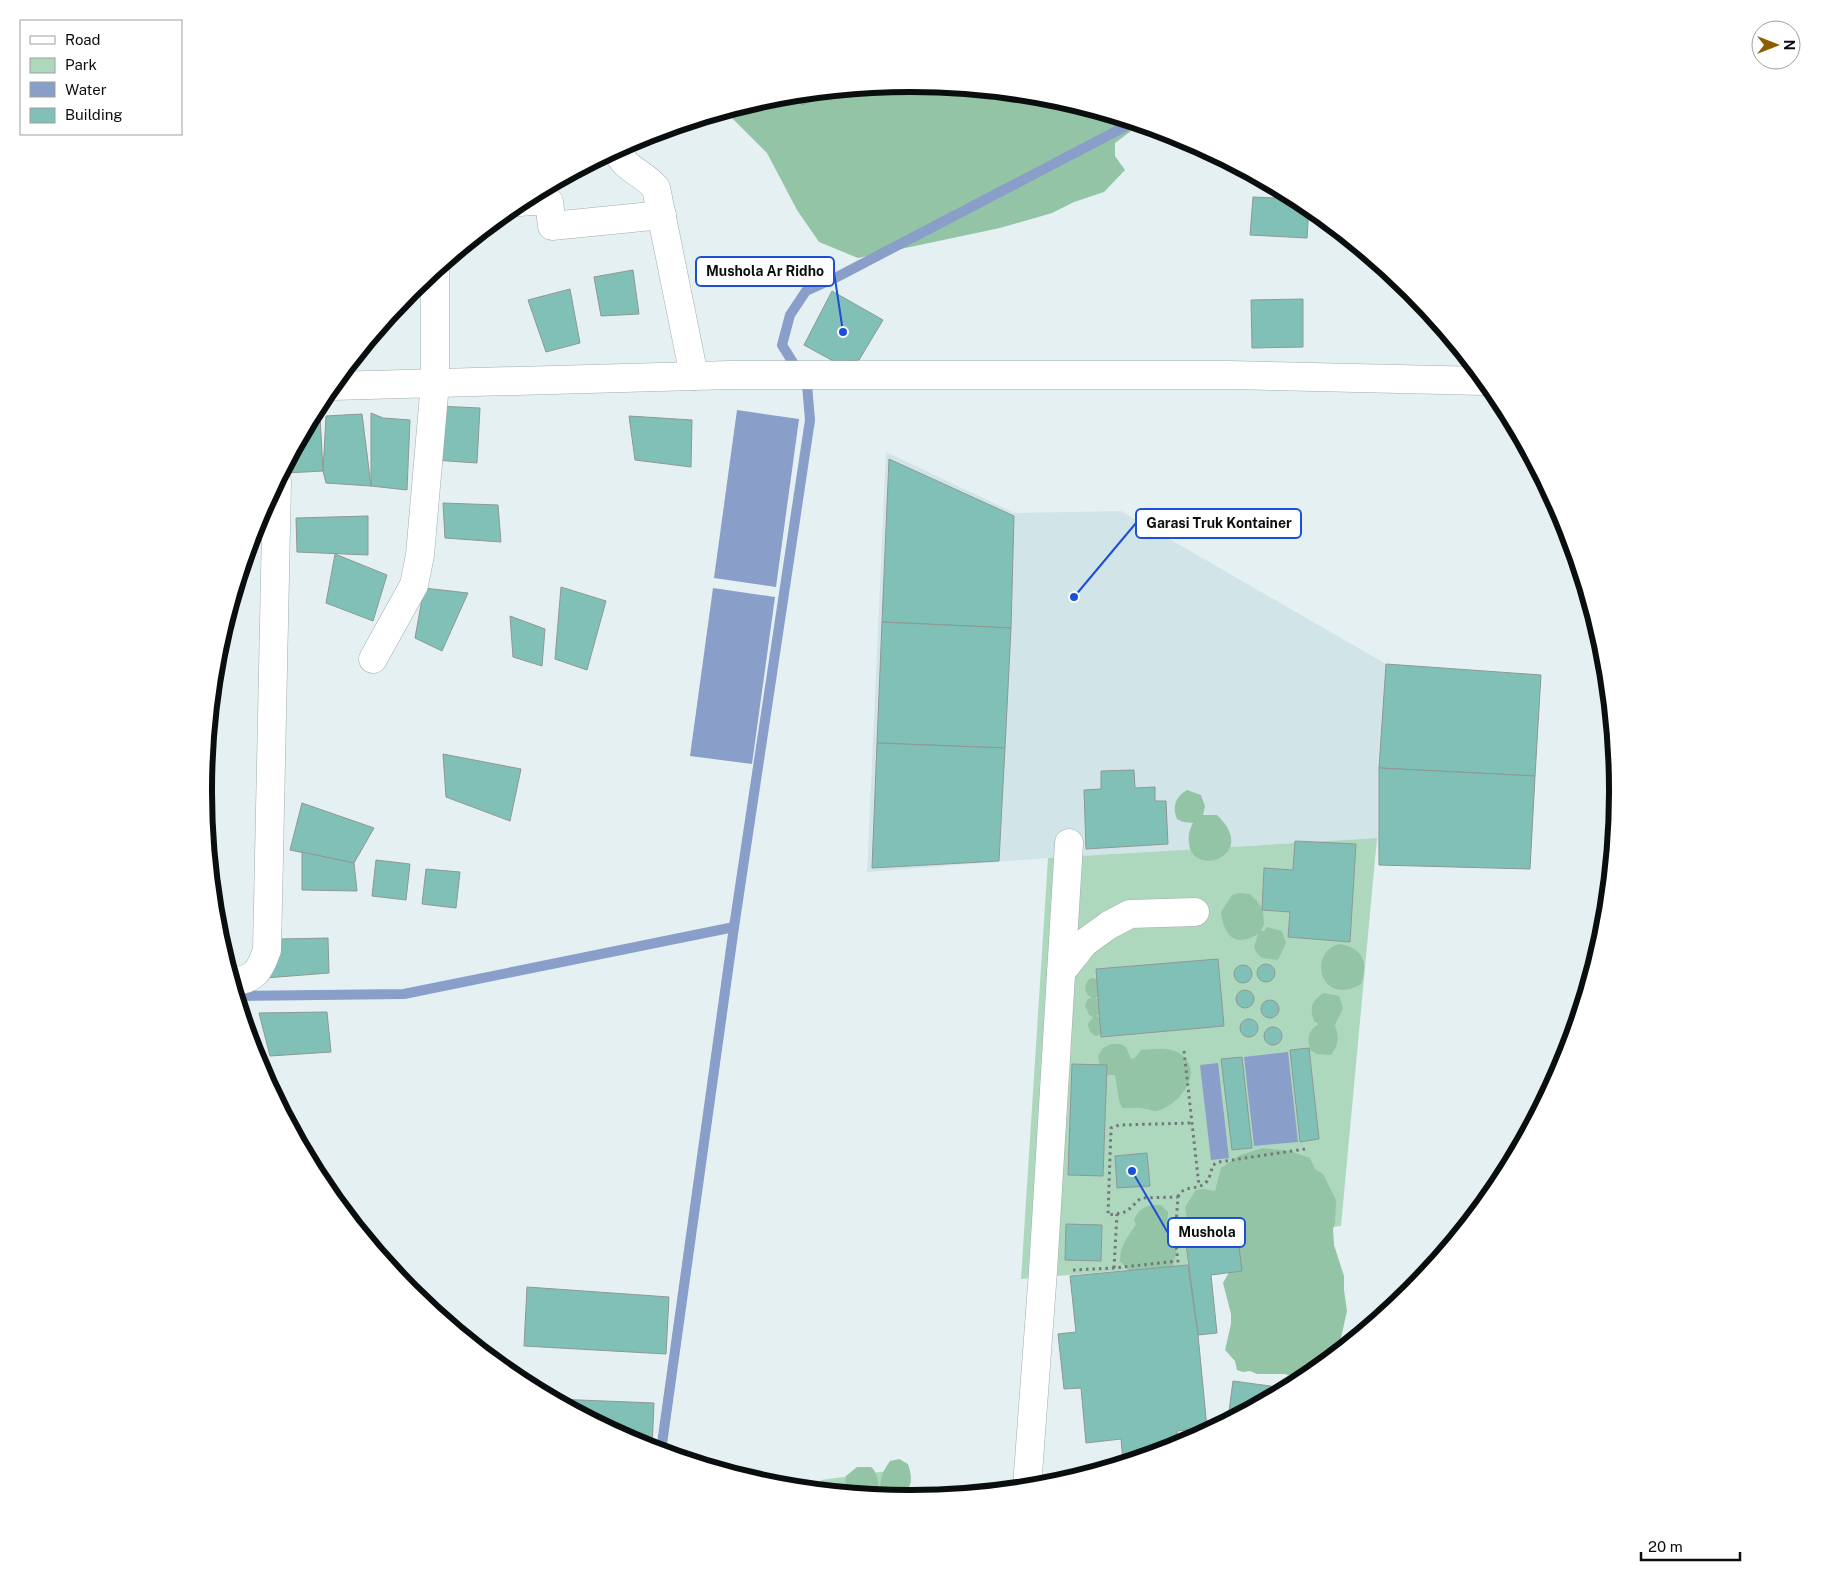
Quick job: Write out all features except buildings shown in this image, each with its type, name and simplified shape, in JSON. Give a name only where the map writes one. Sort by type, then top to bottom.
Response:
[{"type":"street","points":[[620,157],[623,163],[647,177],[656,188],[694,376]]},
{"type":"street","points":[[537,201],[546,200],[548,202],[552,226],[662,215]]},
{"type":"street","points":[[373,659],[414,586],[421,538],[435,383],[435,280]]},
{"type":"street","points":[[342,386],[694,376],[805,375],[1228,375],[1475,380]]},
{"type":"street","points":[[238,980],[253,976],[262,964],[267,950],[278,496]]},
{"type":"street","points":[[1028,1479],[1043,1271],[1069,843]]},
{"type":"street","points":[[1061,972],[1084,943],[1109,925],[1130,914],[1195,912]]},
{"type":"path","points":[[1184,1051],[1199,1186]]},
{"type":"path","points":[[1178,1197],[1141,1198],[1132,1209],[1108,1215],[1112,1128],[1119,1125],[1192,1122]]},
{"type":"path","points":[[1043,1271],[1114,1268],[1178,1261],[1175,1238],[1180,1192],[1186,1188],[1204,1184],[1208,1180],[1213,1166],[1219,1162],[1305,1149]]},
{"type":"path","points":[[1114,1268],[1117,1214]]},
{"type":"shaded area","points":[[886,452],[1015,513],[1121,511],[1386,664],[1541,675],[1530,869],[1379,865],[1377,838],[1048,858],[867,872]]},
{"type":"green space","points":[[910,92],[1002,98],[1091,116],[1133,129],[1115,143],[1115,156],[1125,170],[1104,192],[1074,202],[1052,213],[1000,228],[858,258],[819,242],[797,210],[767,153],[730,116],[819,98],[865,94]]},
{"type":"green space","points":[[1187,790],[1201,795],[1205,806],[1203,815],[1217,815],[1228,829],[1231,842],[1228,851],[1221,858],[1211,861],[1201,860],[1193,854],[1189,838],[1193,823],[1177,819],[1175,810],[1177,799]]},
{"type":"green space","points":[[1377,838],[1341,1226],[1186,1244],[1188,1265],[1021,1279],[1048,858]]},
{"type":"green space","points":[[1239,893],[1250,894],[1263,910],[1264,924],[1261,931],[1264,931],[1267,927],[1282,931],[1286,943],[1278,960],[1263,958],[1258,955],[1254,947],[1258,934],[1243,940],[1237,940],[1225,928],[1221,912],[1232,895]]},
{"type":"green space","points":[[1339,944],[1353,948],[1362,957],[1364,962],[1361,984],[1347,990],[1336,989],[1328,984],[1323,976],[1321,966],[1323,957],[1329,949]]},
{"type":"green space","points":[[1092,978],[1100,980],[1102,994],[1095,998],[1100,1000],[1102,1013],[1096,1016],[1102,1018],[1102,1034],[1096,1036],[1089,1030],[1088,1024],[1093,1017],[1089,1015],[1085,1005],[1088,999],[1092,998],[1087,994],[1085,987],[1088,980]]},
{"type":"green space","points":[[1324,993],[1339,996],[1343,1008],[1335,1025],[1333,1025],[1337,1030],[1338,1038],[1337,1045],[1331,1055],[1317,1054],[1311,1051],[1309,1043],[1310,1032],[1319,1024],[1314,1021],[1312,1008],[1317,998]]},
{"type":"green space","points":[[1111,1044],[1120,1044],[1126,1047],[1131,1059],[1135,1058],[1141,1050],[1163,1049],[1179,1053],[1189,1063],[1191,1071],[1190,1080],[1186,1088],[1173,1103],[1157,1111],[1140,1108],[1122,1108],[1115,1075],[1107,1075],[1099,1063],[1098,1056],[1103,1048]]},
{"type":"green space","points":[[1263,1148],[1290,1151],[1310,1158],[1315,1169],[1323,1174],[1336,1200],[1333,1229],[1334,1245],[1344,1276],[1347,1311],[1340,1342],[1292,1377],[1285,1374],[1257,1374],[1250,1371],[1243,1372],[1237,1370],[1235,1361],[1225,1350],[1231,1324],[1231,1314],[1223,1283],[1232,1267],[1229,1245],[1220,1232],[1212,1235],[1199,1234],[1191,1227],[1186,1215],[1185,1207],[1196,1190],[1215,1191],[1221,1168],[1240,1155]]},
{"type":"green space","points":[[1161,1205],[1168,1212],[1167,1226],[1178,1246],[1172,1270],[1132,1274],[1120,1261],[1121,1250],[1136,1224],[1134,1220],[1139,1211],[1147,1206]]},
{"type":"green space","points":[[899,1459],[908,1464],[911,1478],[907,1490],[881,1489],[881,1478],[890,1461]]},
{"type":"green space","points":[[857,1467],[871,1467],[876,1473],[878,1489],[845,1486],[846,1476]]},
{"type":"green space","points":[[902,1469],[902,1490],[821,1484],[821,1480]]},
{"type":"water","points":[[737,410],[799,419],[776,587],[714,578]]},
{"type":"water","points":[[713,588],[775,597],[752,764],[690,756]]},
{"type":"water","points":[[1288,1052],[1298,1142],[1254,1146],[1244,1057]]},
{"type":"water","points":[[1218,1063],[1229,1158],[1211,1160],[1200,1065]]},
{"type":"waterway","points":[[662,1443],[734,927],[810,420],[807,385],[782,345],[790,315],[806,291],[837,277],[1125,127]]},
{"type":"waterway","points":[[243,996],[404,994],[734,927]]},
{"type":"place","name":"Mushola Ar Ridho","points":[[843,332]]},
{"type":"place","name":"Garasi Truk Kontainer","points":[[1074,597]]},
{"type":"place","name":"Mushola","points":[[1132,1171]]}]
